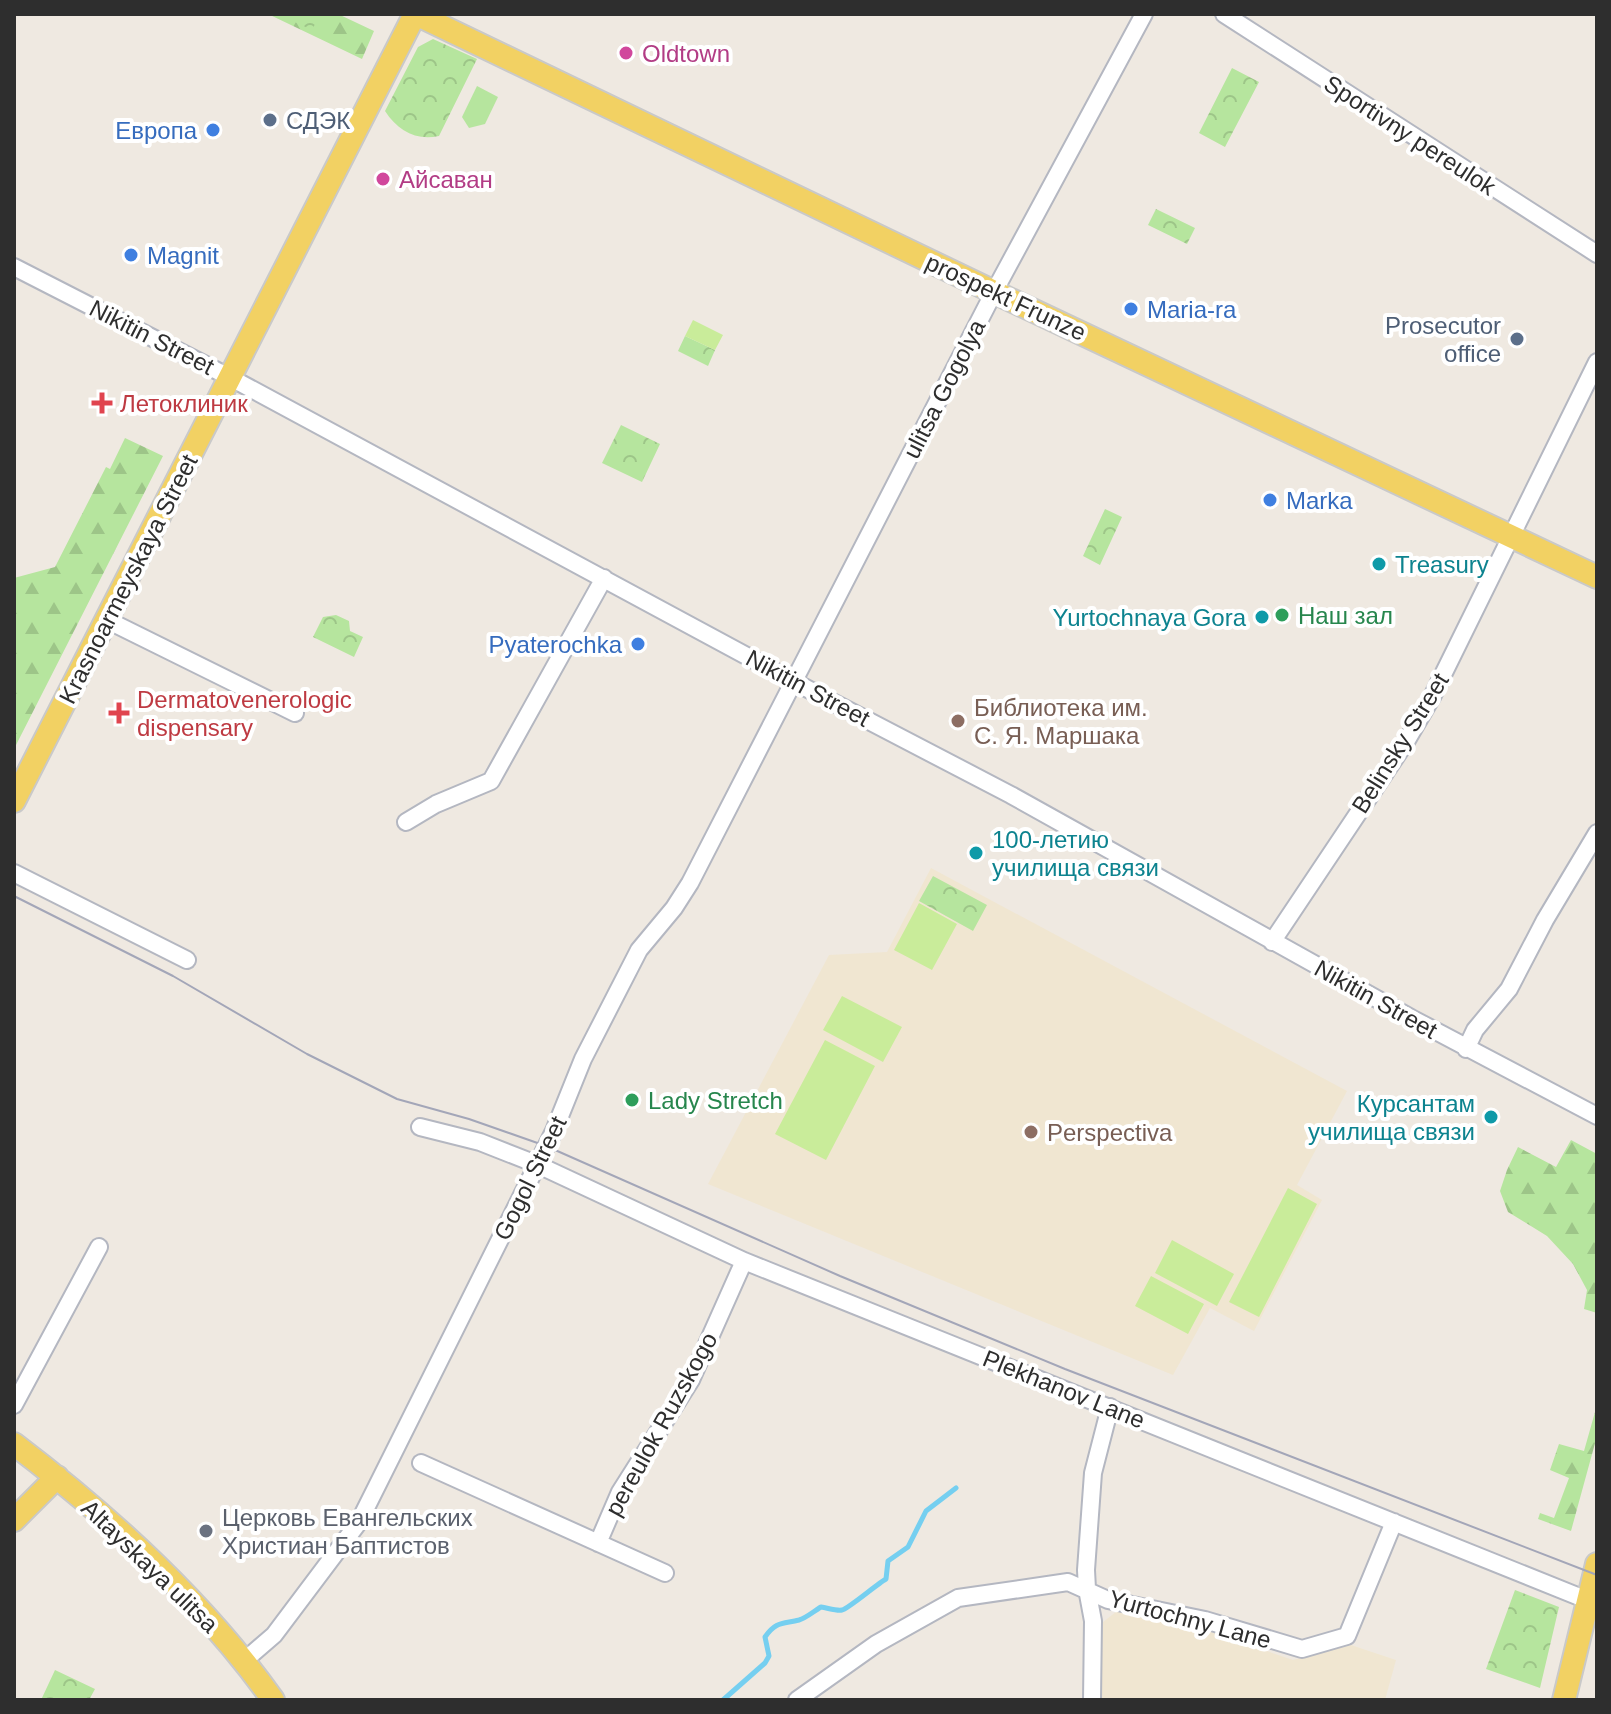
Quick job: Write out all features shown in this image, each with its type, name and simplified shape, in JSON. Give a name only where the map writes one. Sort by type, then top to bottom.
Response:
[{"type":"main road","name":"prospekt Frunze","points":[[415,14],[1597,577]]},
{"type":"main road","name":"Krasnoarmeyskaya Street","points":[[14,801],[415,14]]},
{"type":"main road","name":"Altayskaya ulitsa","points":[[14,1444],[136,1545],[245,1660],[273,1700]]},
{"type":"main road","points":[[14,1520],[57,1477]]},
{"type":"main road","points":[[1564,1700],[1592,1602],[1597,1564]]},
{"type":"street","name":"ulitsa Gogolya","points":[[794,681],[994,292],[1144,14]]},
{"type":"street","name":"Sportivny pereulok","points":[[1224,14],[1597,254]]},
{"type":"street","name":"Nikitin Street","points":[[14,267],[231,378],[1011,795],[1466,1049],[1597,1116]]},
{"type":"street","name":"Belinsky Street","points":[[1272,942],[1420,718],[1597,362]]},
{"type":"street","points":[[406,822],[436,804],[491,781],[604,578]]},
{"type":"street","points":[[107,620],[295,713]]},
{"type":"street","name":"Gogol Street","points":[[245,1660],[274,1635],[359,1522],[563,1112],[583,1059],[639,950],[674,908],[690,883],[794,681]]},
{"type":"street","points":[[1466,1049],[1475,1030],[1509,989],[1545,920],[1597,833]]},
{"type":"street","points":[[14,873],[187,960]]},
{"type":"street","name":"Plekhanov Lane","points":[[420,1127],[480,1142],[536,1164],[744,1261],[1592,1602]]},
{"type":"street","points":[[14,1405],[99,1247]]},
{"type":"street","name":"pereulok Ruzskogo","points":[[598,1543],[620,1492],[691,1380],[744,1261]]},
{"type":"street","points":[[1092,1700],[1093,1621],[1087,1589],[1093,1473],[1110,1407]]},
{"type":"street","points":[[421,1463],[665,1573]]},
{"type":"street","name":"Yurtochny Lane","points":[[797,1700],[876,1644],[958,1598],[1068,1582],[1108,1600],[1205,1620],[1302,1649],[1347,1636],[1394,1522]]},
{"type":"shaded area","name":"Perspectiva","points":[[931,868],[1347,1091],[1297,1185],[1322,1200],[1254,1331],[1210,1308],[1173,1375],[708,1184],[829,955],[887,952]]},
{"type":"shaded area","points":[[1121,1608],[1202,1629],[1293,1660],[1351,1645],[1396,1660],[1385,1700],[1100,1700],[1098,1626]]},
{"type":"green space","points":[[268,14],[338,14],[374,31],[362,59]]},
{"type":"green space","points":[[278,14],[320,14],[312,30]]},
{"type":"green space","points":[[433,39],[477,59],[439,136],[415,136],[396,124],[385,111],[418,47]]},
{"type":"green space","points":[[1232,68],[1259,82],[1225,147],[1199,133]]},
{"type":"green space","points":[[477,86],[498,97],[485,124],[469,128],[462,117]]},
{"type":"green space","points":[[1156,209],[1195,228],[1187,244],[1148,225]]},
{"type":"green space","points":[[693,320],[723,335],[715,350],[685,336]]},
{"type":"green space","points":[[685,336],[715,350],[708,366],[678,351]]},
{"type":"green space","points":[[621,425],[660,444],[642,482],[602,463]]},
{"type":"green space","points":[[125,438],[163,456],[14,749],[14,578],[55,567],[106,467],[110,469]]},
{"type":"green space","points":[[1105,509],[1122,517],[1100,565],[1083,556]]},
{"type":"green space","points":[[336,615],[349,621],[350,631],[363,637],[354,657],[313,637],[323,617]]},
{"type":"green space","points":[[933,876],[987,905],[973,931],[919,901]]},
{"type":"green space","points":[[919,903],[957,924],[932,970],[894,950]]},
{"type":"green space","points":[[842,996],[902,1027],[883,1062],[823,1030]]},
{"type":"green space","points":[[825,1040],[875,1066],[826,1160],[775,1134]]},
{"type":"green space","points":[[1571,1140],[1597,1154],[1597,1313],[1584,1309],[1587,1290],[1573,1264],[1547,1236],[1508,1212],[1500,1191],[1518,1147],[1556,1167]]},
{"type":"green space","points":[[1288,1188],[1317,1204],[1259,1317],[1229,1302]]},
{"type":"green space","points":[[1172,1240],[1234,1274],[1217,1306],[1155,1273]]},
{"type":"green space","points":[[1151,1276],[1204,1304],[1188,1334],[1135,1306]]},
{"type":"green space","points":[[1597,1405],[1597,1436],[1571,1531],[1538,1519],[1540,1513],[1554,1518],[1569,1478],[1550,1470],[1559,1444],[1584,1451]]},
{"type":"green space","points":[[1515,1590],[1559,1607],[1540,1688],[1486,1669]]},
{"type":"green space","points":[[55,1670],[95,1689],[89,1700],[41,1700]]},
{"type":"waterway","points":[[723,1700],[765,1663],[769,1656],[765,1637],[773,1628],[802,1619],[821,1607],[842,1610],[886,1579],[888,1561],[908,1547],[926,1511],[956,1488]]},
{"type":"tram line","points":[[14,896],[173,976],[307,1054],[397,1099],[469,1119],[546,1146],[840,1276],[1065,1369],[1597,1575]]},
{"type":"place","name":"Oldtown","points":[[626,53]]},
{"type":"place","name":"СДЭК","points":[[270,120]]},
{"type":"place","name":"Европа","points":[[213,130]]},
{"type":"place","name":"Айсаван","points":[[383,179]]},
{"type":"place","name":"Magnit","points":[[131,255]]},
{"type":"place","name":"Maria-ra","points":[[1131,309]]},
{"type":"place","name":"Prosecutor office","points":[[1517,339]]},
{"type":"place","name":"Летоклиник","points":[[102,403]]},
{"type":"place","name":"Marka","points":[[1270,500]]},
{"type":"place","name":"Treasury","points":[[1379,564]]},
{"type":"place","name":"Наш зал","points":[[1282,615]]},
{"type":"place","name":"Yurtochnaya Gora","points":[[1262,617]]},
{"type":"place","name":"Pyaterochka","points":[[638,644]]},
{"type":"place","name":"Dermatovenerologic dispensary","points":[[119,713]]},
{"type":"place","name":"Библиотека им. С. Я. Маршака","points":[[958,721]]},
{"type":"place","name":"100-летию училища связи","points":[[976,853]]},
{"type":"place","name":"Lady Stretch","points":[[632,1100]]},
{"type":"place","name":"Курсантам училища связи","points":[[1491,1117]]},
{"type":"place","name":"Perspectiva","points":[[1031,1132]]},
{"type":"place","name":"Церковь Евангельских Христиан Баптистов","points":[[206,1531]]}]
